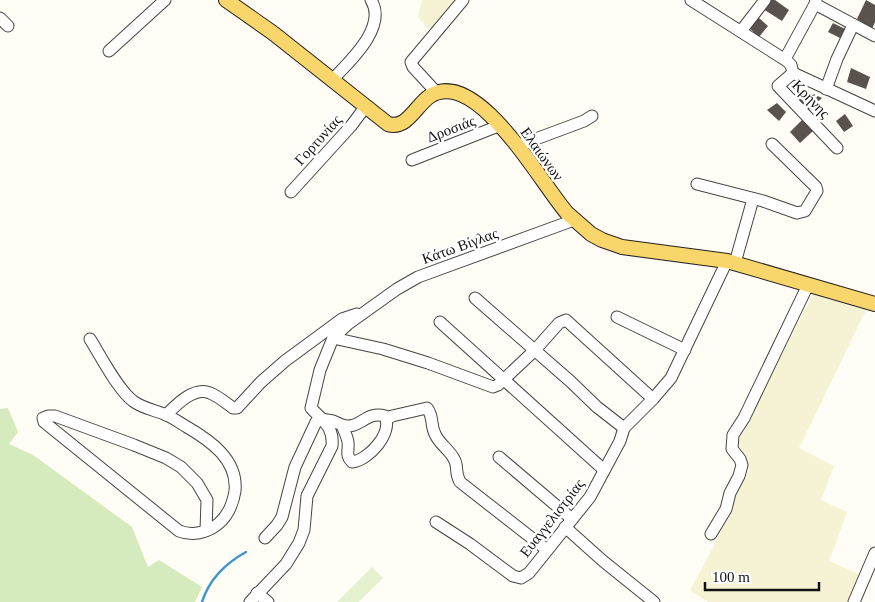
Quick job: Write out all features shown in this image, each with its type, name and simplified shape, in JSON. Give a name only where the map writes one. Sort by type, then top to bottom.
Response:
[{"type":"main road","points":[[226,0],[273,33],[387,123],[399,125],[425,100],[437,92]]},
{"type":"main road","name":"Ελαιώνων","points":[[437,92],[451,92],[469,99],[482,107],[501,125],[561,207],[596,237],[622,247],[731,262],[875,304]]},
{"type":"street","points":[[109,51],[165,0]]},
{"type":"street","points":[[333,79],[362,47],[370,35],[374,12],[374,5],[371,0]]},
{"type":"street","points":[[437,92],[413,67],[411,62],[463,0]]},
{"type":"street","points":[[691,0],[785,59],[791,65],[793,72],[826,89],[874,107]]},
{"type":"street","points":[[741,31],[765,0]]},
{"type":"street","points":[[785,59],[816,2],[875,36]]},
{"type":"street","points":[[826,89],[837,60],[854,25]]},
{"type":"street","name":"Κρήνης","points":[[793,72],[778,86],[837,148]]},
{"type":"street","name":"Γορτυνίας","points":[[291,192],[347,131],[366,106]]},
{"type":"street","points":[[517,146],[584,121],[592,116]]},
{"type":"street","name":"Δροσιάς","points":[[412,160],[501,125]]},
{"type":"street","points":[[697,184],[801,213],[805,211],[817,191],[816,187],[772,144]]},
{"type":"street","points":[[475,298],[597,407],[624,428],[671,378],[731,262],[753,199]]},
{"type":"street","name":"Κάτω Βίγλας","points":[[333,338],[397,289],[418,277],[574,220]]},
{"type":"street","points":[[712,534],[726,509],[730,493],[739,476],[742,465],[732,448],[733,435],[744,418],[808,285]]},
{"type":"street","points":[[166,415],[177,403],[200,392],[210,392],[233,408],[237,408],[261,382],[320,335],[342,319],[363,314]]},
{"type":"street","points":[[617,317],[685,350]]},
{"type":"street","points":[[268,602],[254,598],[286,564],[302,536],[307,496],[332,446],[333,437],[330,428],[311,408],[320,370],[333,338],[383,349],[460,374],[492,387],[498,385],[535,350],[559,323],[566,320],[653,399]]},
{"type":"street","points":[[440,322],[604,470]]},
{"type":"street","points":[[90,339],[129,398],[142,406],[166,415],[198,434],[221,452],[229,463],[235,488],[234,498],[229,511],[220,523],[206,531],[195,534],[186,534],[179,531],[47,425],[43,418],[55,416],[158,455],[181,467],[196,483],[207,500],[206,531]]},
{"type":"street","points":[[387,419],[392,416],[427,408],[432,414],[434,433],[442,446],[454,457],[457,464],[455,473],[460,482],[547,550]]},
{"type":"street","points":[[265,538],[282,517],[295,467],[316,422],[321,419],[333,421],[348,427],[378,414],[385,416],[387,419],[384,435],[369,454],[359,461],[352,462],[348,458],[348,444],[342,425]]},
{"type":"street","name":"Ευαγγελιστρίας","points":[[436,522],[470,544],[513,576],[521,578],[529,573],[590,497],[620,441],[624,428]]},
{"type":"street","points":[[499,457],[568,523],[602,561],[654,602]]},
{"type":"street","points":[[854,602],[875,553]]},
{"type":"shaded area","points":[[422,0],[459,0],[433,33],[418,17]]},
{"type":"shaded area","points":[[813,294],[867,308],[799,448],[834,466],[821,500],[847,512],[829,561],[863,576],[852,602],[708,602],[690,590],[714,546],[734,497],[750,469],[735,446]]},
{"type":"green space","points":[[8,408],[18,432],[9,444],[33,455],[132,527],[148,567],[159,560],[202,587],[195,602],[0,602],[0,409]]},
{"type":"green space","points":[[372,567],[383,578],[359,602],[337,602]]},
{"type":"building","points":[[770,0],[775,0],[789,10],[782,21],[763,9]]},
{"type":"building","points":[[866,0],[875,5],[875,22],[872,29],[857,19]]},
{"type":"building","points":[[759,18],[768,26],[759,37],[748,27]]},
{"type":"building","points":[[833,23],[845,29],[840,38],[828,32]]},
{"type":"building","points":[[851,68],[870,77],[866,89],[847,82]]},
{"type":"building","points":[[805,90],[822,98],[808,111],[795,98]]},
{"type":"building","points":[[777,103],[786,112],[779,121],[767,110]]},
{"type":"building","points":[[845,114],[853,126],[844,132],[836,121]]},
{"type":"building","points":[[802,120],[813,131],[800,143],[790,132]]},
{"type":"waterway","points":[[202,602],[209,586],[219,573],[246,552]]}]
